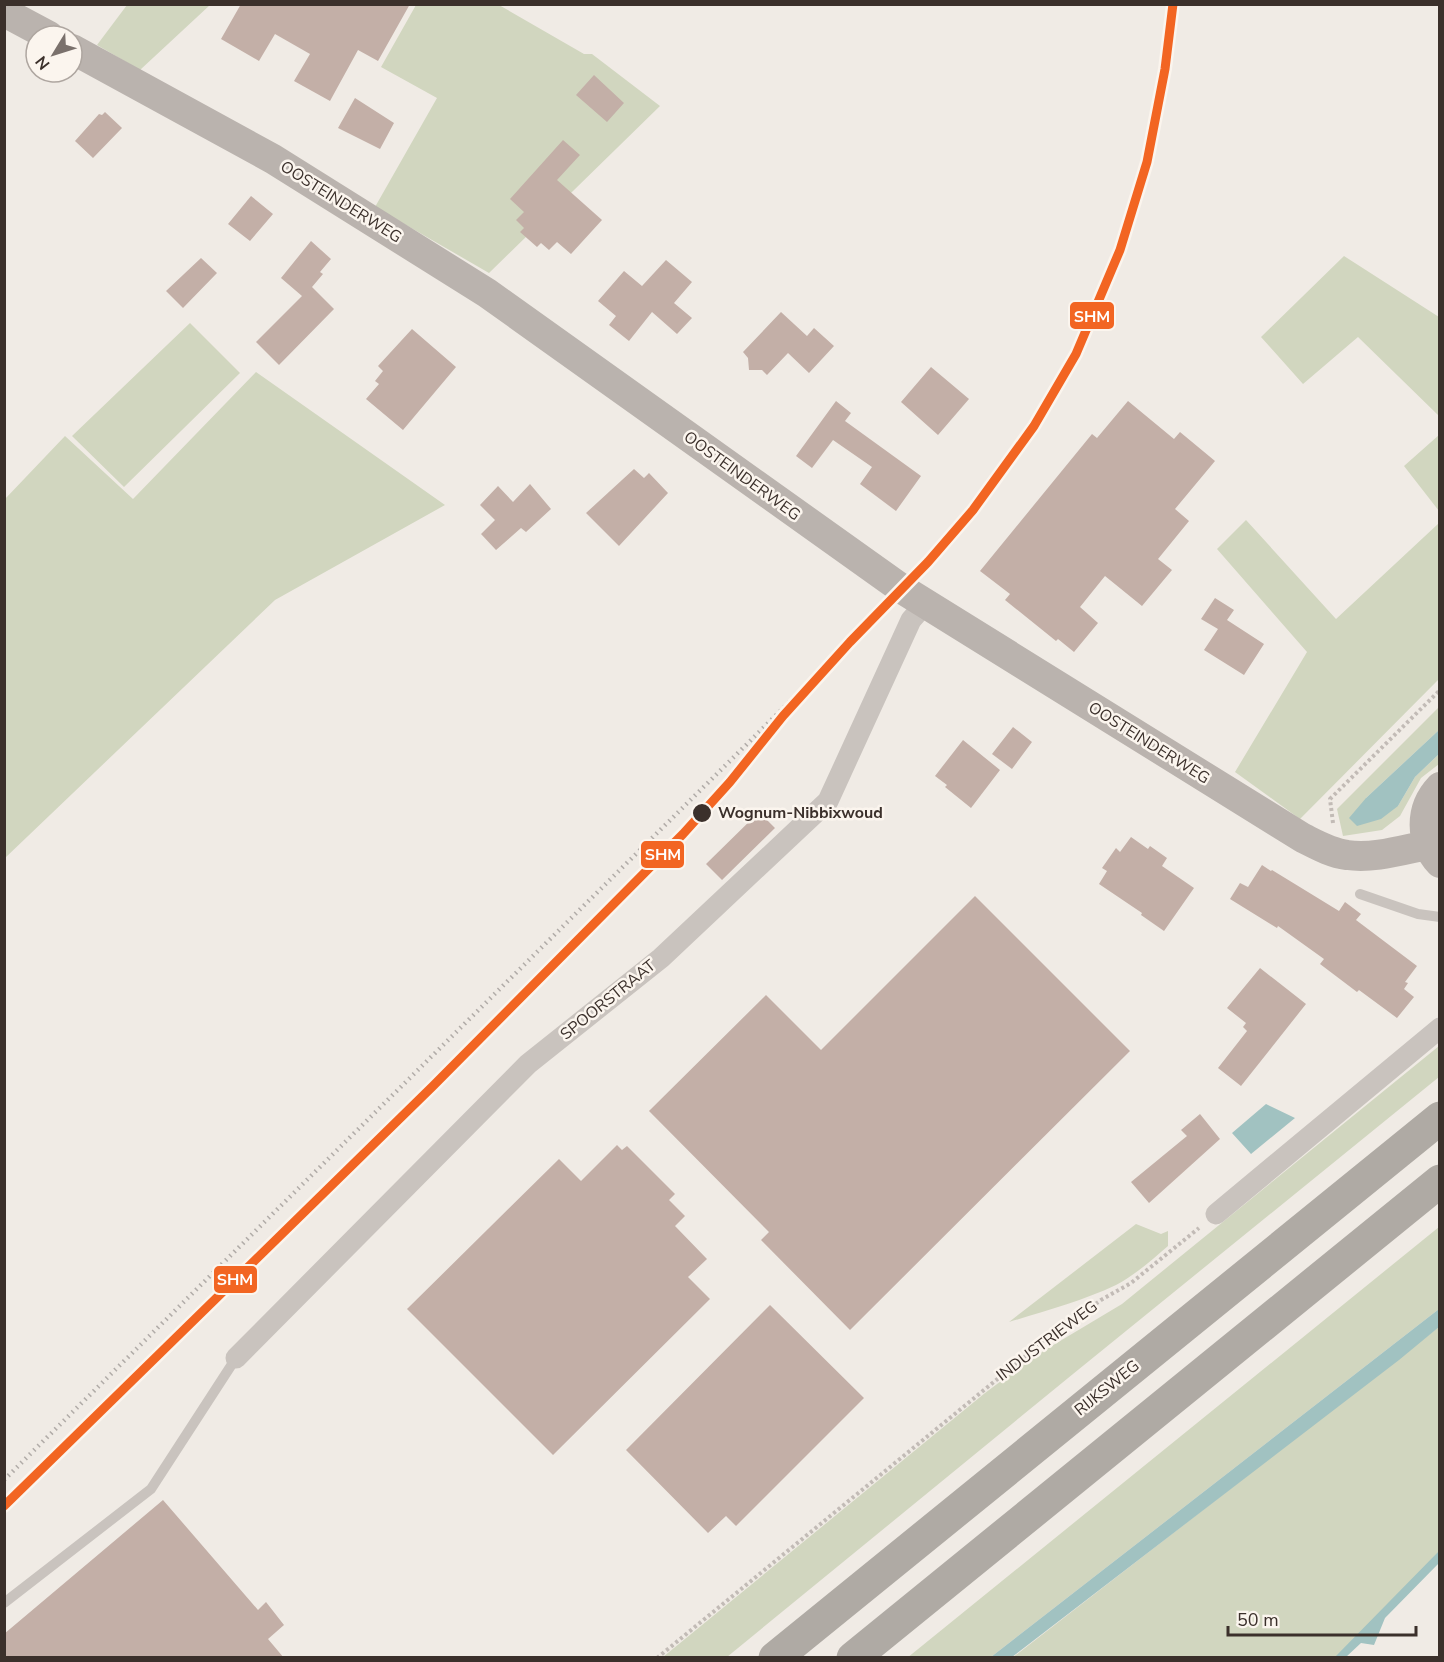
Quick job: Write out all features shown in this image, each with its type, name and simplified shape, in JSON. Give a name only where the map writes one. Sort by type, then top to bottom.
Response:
[{"type":"highway","name":"RIJKSWEG","points":[[775,1658],[1440,1118]]},
{"type":"highway","points":[[853,1658],[1440,1181]]},
{"type":"street","points":[[4,12],[26,24]]},
{"type":"street","name":"OOSTEINDERWEG","points":[[84,56],[273,159],[486,293],[842,548],[925,604],[1303,838],[1330,851],[1347,855],[1433,854]]},
{"type":"street","name":"SPOORSTRAAT","points":[[236,1358],[528,1064],[661,957],[828,801],[911,620],[925,604]]},
{"type":"street","points":[[1433,854],[1424,828],[1425,814],[1430,800],[1440,787]]},
{"type":"street","points":[[1215,1214],[1440,1029]]},
{"type":"lane","points":[[1360,894],[1418,914],[1440,917]]},
{"type":"lane","points":[[4,1603],[151,1489],[236,1358]]},
{"type":"path","points":[[1330,851],[1335,834],[1330,799],[1440,690]]},
{"type":"path","name":"INDUSTRIEWEG","points":[[657,1658],[1045,1340],[1101,1300],[1131,1283],[1215,1214]]},
{"type":"green space","points":[[127,5],[210,5],[140,70],[97,45]]},
{"type":"green space","points":[[416,5],[499,5],[584,54],[592,54],[660,106],[489,273],[375,207],[437,98],[381,67]]},
{"type":"green space","points":[[1344,256],[1439,317],[1439,416],[1358,337],[1303,384],[1261,337]]},
{"type":"green space","points":[[190,323],[240,373],[124,487],[72,436]]},
{"type":"green space","points":[[256,372],[445,505],[275,600],[5,858],[5,499],[65,436],[133,499]]},
{"type":"green space","points":[[1439,435],[1439,511],[1404,466]]},
{"type":"green space","points":[[1246,520],[1336,619],[1439,523],[1439,679],[1300,819],[1235,772],[1307,652],[1217,549]]},
{"type":"green space","points":[[1439,707],[1439,730],[1366,798],[1398,806],[1415,777],[1439,754],[1439,764],[1421,778],[1400,816],[1382,830],[1343,836],[1337,809]]},
{"type":"green space","points":[[1439,1046],[1439,1077],[727,1657],[663,1657],[985,1393],[1035,1356],[1122,1304]]},
{"type":"green space","points":[[1136,1224],[1161,1234],[1168,1231],[1168,1246],[1137,1272],[1116,1285],[1077,1301],[1009,1322]]},
{"type":"green space","points":[[1439,1227],[1439,1309],[991,1657],[907,1658]]},
{"type":"green space","points":[[1439,1327],[1439,1556],[1339,1657],[1012,1658]]},
{"type":"water","points":[[1439,730],[1439,754],[1415,777],[1398,806],[1381,819],[1357,826],[1349,818],[1366,798]]},
{"type":"water","points":[[1266,1104],[1295,1118],[1251,1154],[1232,1133]]},
{"type":"water","points":[[1439,1309],[1439,1327],[1399,1360],[1012,1657],[991,1657]]},
{"type":"water","points":[[1439,1551],[1439,1563],[1385,1618],[1374,1645],[1361,1643],[1346,1657],[1335,1657]]},
{"type":"building","points":[[241,4],[410,4],[378,61],[358,50],[330,101],[294,81],[310,54],[275,34],[259,61],[221,39]]},
{"type":"building","points":[[594,75],[624,103],[607,122],[576,95]]},
{"type":"building","points":[[355,98],[394,123],[380,149],[338,128]]},
{"type":"building","points":[[105,112],[122,128],[93,158],[75,141],[99,114],[102,115]]},
{"type":"building","points":[[563,140],[580,155],[557,180],[602,220],[571,254],[557,242],[549,250],[541,243],[537,247],[520,232],[524,228],[516,220],[524,212],[510,199]]},
{"type":"building","points":[[251,196],[273,214],[250,241],[228,224]]},
{"type":"building","points":[[311,241],[331,259],[320,272],[323,274],[312,287],[334,309],[279,365],[256,342],[302,296],[281,278]]},
{"type":"building","points":[[201,258],[217,273],[183,308],[166,291]]},
{"type":"building","points":[[666,260],[692,282],[674,303],[692,318],[677,334],[652,312],[629,341],[609,325],[616,316],[598,301],[624,271],[642,286]]},
{"type":"building","points":[[781,312],[807,336],[814,328],[834,346],[809,373],[788,353],[767,375],[762,370],[749,370],[748,358],[743,352]]},
{"type":"building","points":[[412,329],[456,367],[403,430],[366,399],[379,384],[375,381],[383,371],[378,366]]},
{"type":"building","points":[[931,367],[969,399],[938,435],[901,402]]},
{"type":"building","points":[[836,401],[851,413],[845,421],[921,476],[896,511],[860,484],[872,467],[833,440],[812,468],[796,456]]},
{"type":"building","points":[[1128,401],[1174,439],[1180,432],[1215,461],[1175,509],[1189,521],[1158,559],[1172,570],[1142,606],[1105,576],[1080,607],[1098,623],[1074,652],[1058,639],[1056,641],[1005,600],[1010,594],[980,571],[1092,434],[1097,438]]},
{"type":"building","points":[[634,469],[644,478],[649,473],[668,493],[619,546],[586,513]]},
{"type":"building","points":[[530,484],[551,509],[526,532],[521,528],[496,550],[481,534],[495,520],[480,505],[498,486],[513,502]]},
{"type":"building","points":[[1215,598],[1234,610],[1227,620],[1264,644],[1244,675],[1204,650],[1218,629],[1201,619]]},
{"type":"building","points":[[1013,727],[1032,742],[1012,769],[992,754]]},
{"type":"building","points":[[963,740],[1000,770],[971,808],[935,776]]},
{"type":"building","points":[[759,812],[775,828],[722,880],[706,864]]},
{"type":"building","points":[[1131,837],[1167,858],[1162,866],[1194,888],[1164,931],[1099,884],[1107,871],[1102,868],[1116,848],[1120,852]]},
{"type":"building","points":[[1262,865],[1339,911],[1345,902],[1361,914],[1356,920],[1417,966],[1405,982],[1408,983],[1404,989],[1414,997],[1397,1018],[1320,964],[1324,959],[1278,926],[1277,928],[1230,899],[1240,883],[1248,887]]},
{"type":"building","points":[[975,896],[1130,1051],[850,1330],[761,1240],[769,1232],[649,1111],[766,995],[821,1050]]},
{"type":"building","points":[[1260,968],[1306,1004],[1241,1086],[1218,1068],[1247,1031],[1243,1027],[1246,1023],[1227,1008]]},
{"type":"building","points":[[1200,1114],[1220,1139],[1149,1203],[1131,1182],[1187,1136],[1181,1130]]},
{"type":"building","points":[[617,1145],[622,1150],[627,1146],[675,1194],[669,1200],[685,1216],[675,1226],[707,1259],[688,1277],[710,1299],[553,1455],[407,1309],[559,1159],[581,1181]]},
{"type":"building","points":[[770,1305],[864,1398],[736,1526],[726,1516],[708,1533],[626,1450]]},
{"type":"building","points":[[163,1500],[258,1610],[266,1602],[284,1625],[268,1639],[284,1658],[4,1658],[4,1634]]},
{"type":"railway","points":[[4,1480],[850,642]]},
{"type":"transit line","name":"SHM","points":[[4,1506],[433,1086],[683,834],[730,782],[783,716],[850,642],[928,562],[973,510],[1034,426],[1076,354],[1120,250],[1147,162],[1165,69],[1173,4]]},
{"type":"place","name":"Wognum-Nibbixwoud","points":[[702,813]]}]
